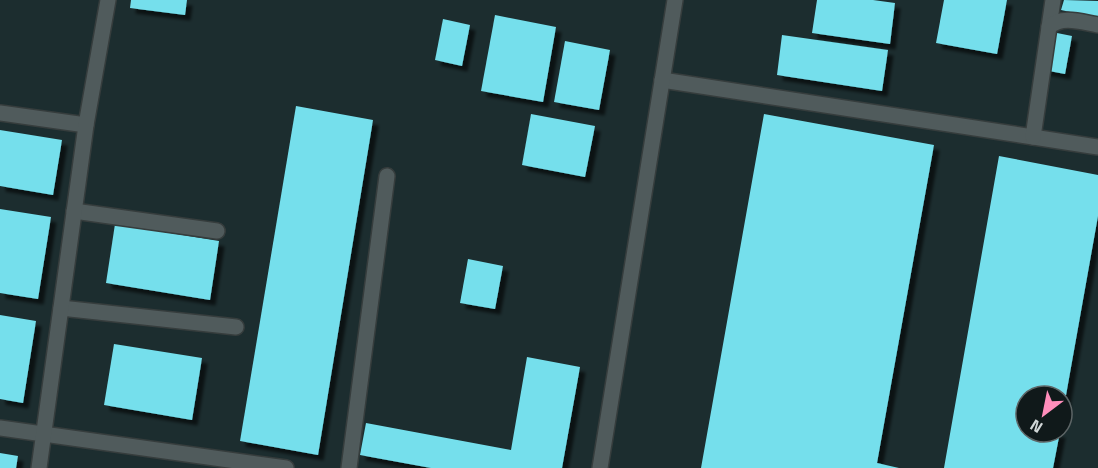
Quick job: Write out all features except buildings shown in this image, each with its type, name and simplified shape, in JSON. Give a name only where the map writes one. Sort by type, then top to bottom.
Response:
[{"type":"lane","points":[[39,468],[86,125],[108,0]]},
{"type":"lane","points":[[600,468],[675,0]]},
{"type":"lane","points":[[1033,137],[1053,0]]},
{"type":"lane","points":[[1049,27],[1056,22],[1066,20],[1098,25]]},
{"type":"lane","points":[[662,80],[1098,147]]},
{"type":"lane","points":[[0,113],[86,125]]},
{"type":"lane","points":[[349,468],[387,176]]},
{"type":"lane","points":[[75,211],[217,231]]},
{"type":"lane","points":[[61,308],[236,327]]},
{"type":"lane","points":[[0,428],[286,468]]},
{"type":"shaded area","points":[[0,0],[1098,0],[1098,468],[0,468]]}]
